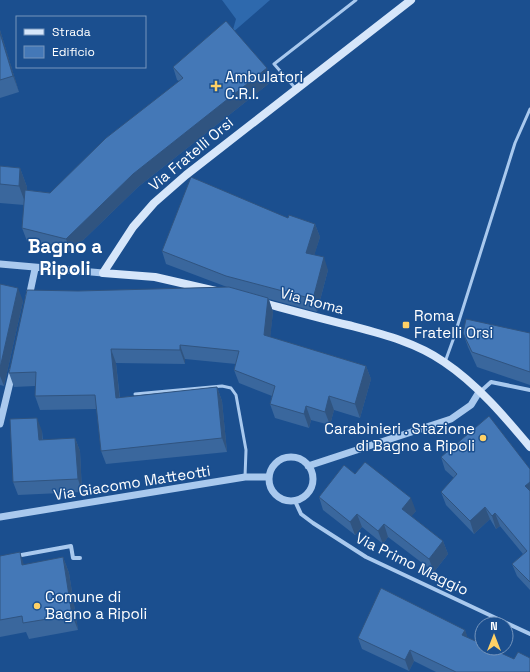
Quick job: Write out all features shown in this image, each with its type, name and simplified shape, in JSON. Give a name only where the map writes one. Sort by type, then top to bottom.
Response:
[{"type":"main road","name":"Via Fratelli Orsi","points":[[103,274],[134,227],[154,203],[233,137],[411,0]]},
{"type":"main road","points":[[103,274],[154,277],[228,294]]},
{"type":"main road","name":"Via Roma","points":[[250,300],[402,340],[445,362],[504,415],[530,447]]},
{"type":"street","points":[[0,264],[35,269],[103,274]]},
{"type":"street","points":[[27,308],[35,269]]},
{"type":"street","points":[[0,424],[15,360]]},
{"type":"street","points":[[308,466],[450,419],[471,405],[480,392],[491,382],[530,390]]},
{"type":"street","points":[[286,458],[298,458],[308,466],[312,472],[312,487],[308,494],[295,501],[281,500],[270,487],[269,477],[275,464],[286,458]]},
{"type":"street","name":"Via Giacomo Matteotti","points":[[0,517],[245,477],[269,477]]},
{"type":"street","name":"Via Primo Maggio","points":[[295,501],[301,514],[313,524],[366,557],[530,634]]},
{"type":"street","points":[[7,558],[71,546],[73,558],[80,558]]},
{"type":"lane","points":[[296,90],[274,64],[356,0]]},
{"type":"lane","points":[[445,362],[515,143],[530,109]]},
{"type":"lane","points":[[135,394],[222,386],[231,388],[236,395],[246,450],[245,477]]},
{"type":"shaded area","points":[[222,0],[270,0],[232,33],[236,19]]},
{"type":"building","points":[[226,21],[267,68],[133,174],[66,239],[22,228],[25,190],[50,193],[106,138],[183,78],[173,67]]},
{"type":"building","points":[[0,33],[13,76],[0,80]]},
{"type":"building","points":[[0,166],[20,168],[19,186],[0,184]]},
{"type":"building","points":[[191,177],[288,218],[289,215],[315,224],[306,253],[324,257],[313,299],[226,276],[162,251]]},
{"type":"building","points":[[0,284],[18,288],[0,368]]},
{"type":"building","points":[[229,287],[268,298],[264,335],[366,366],[355,404],[329,396],[325,412],[306,406],[304,414],[270,404],[275,386],[234,370],[239,351],[180,345],[180,350],[111,349],[116,398],[217,387],[222,438],[101,451],[95,395],[35,396],[36,372],[9,373],[27,290],[78,291]]},
{"type":"building","points":[[466,319],[530,333],[530,372],[472,352],[463,333]]},
{"type":"building","points":[[489,416],[530,469],[530,482],[525,486],[530,491],[530,582],[512,564],[527,551],[495,513],[492,516],[485,507],[470,521],[441,492],[457,474],[441,457]]},
{"type":"building","points":[[37,418],[39,440],[75,438],[78,479],[13,482],[10,419]]},
{"type":"building","points":[[365,462],[411,498],[402,509],[443,541],[429,559],[384,524],[378,531],[357,514],[350,522],[319,497],[344,465],[355,474]]},
{"type":"building","name":"Comune di Bagno a Ripoli","points":[[20,552],[22,565],[63,557],[72,615],[23,623],[22,616],[0,620],[0,556]]},
{"type":"building","points":[[381,588],[465,630],[462,635],[474,640],[474,656],[507,656],[514,659],[518,652],[530,658],[530,672],[456,672],[410,650],[405,660],[358,638]]},
{"type":"place","name":"Ambulatori C.R.I.","points":[[216,86]]},
{"type":"place","name":"Roma Fratelli Orsi","points":[[406,325]]},
{"type":"place","name":"Carabinieri . Stazione di Bagno a Ripoli","points":[[483,438]]},
{"type":"place","name":"Comune di Bagno a Ripoli","points":[[37,606]]},
{"type":"district","name":"Bagno a Ripoli","points":[[65,257]]}]
